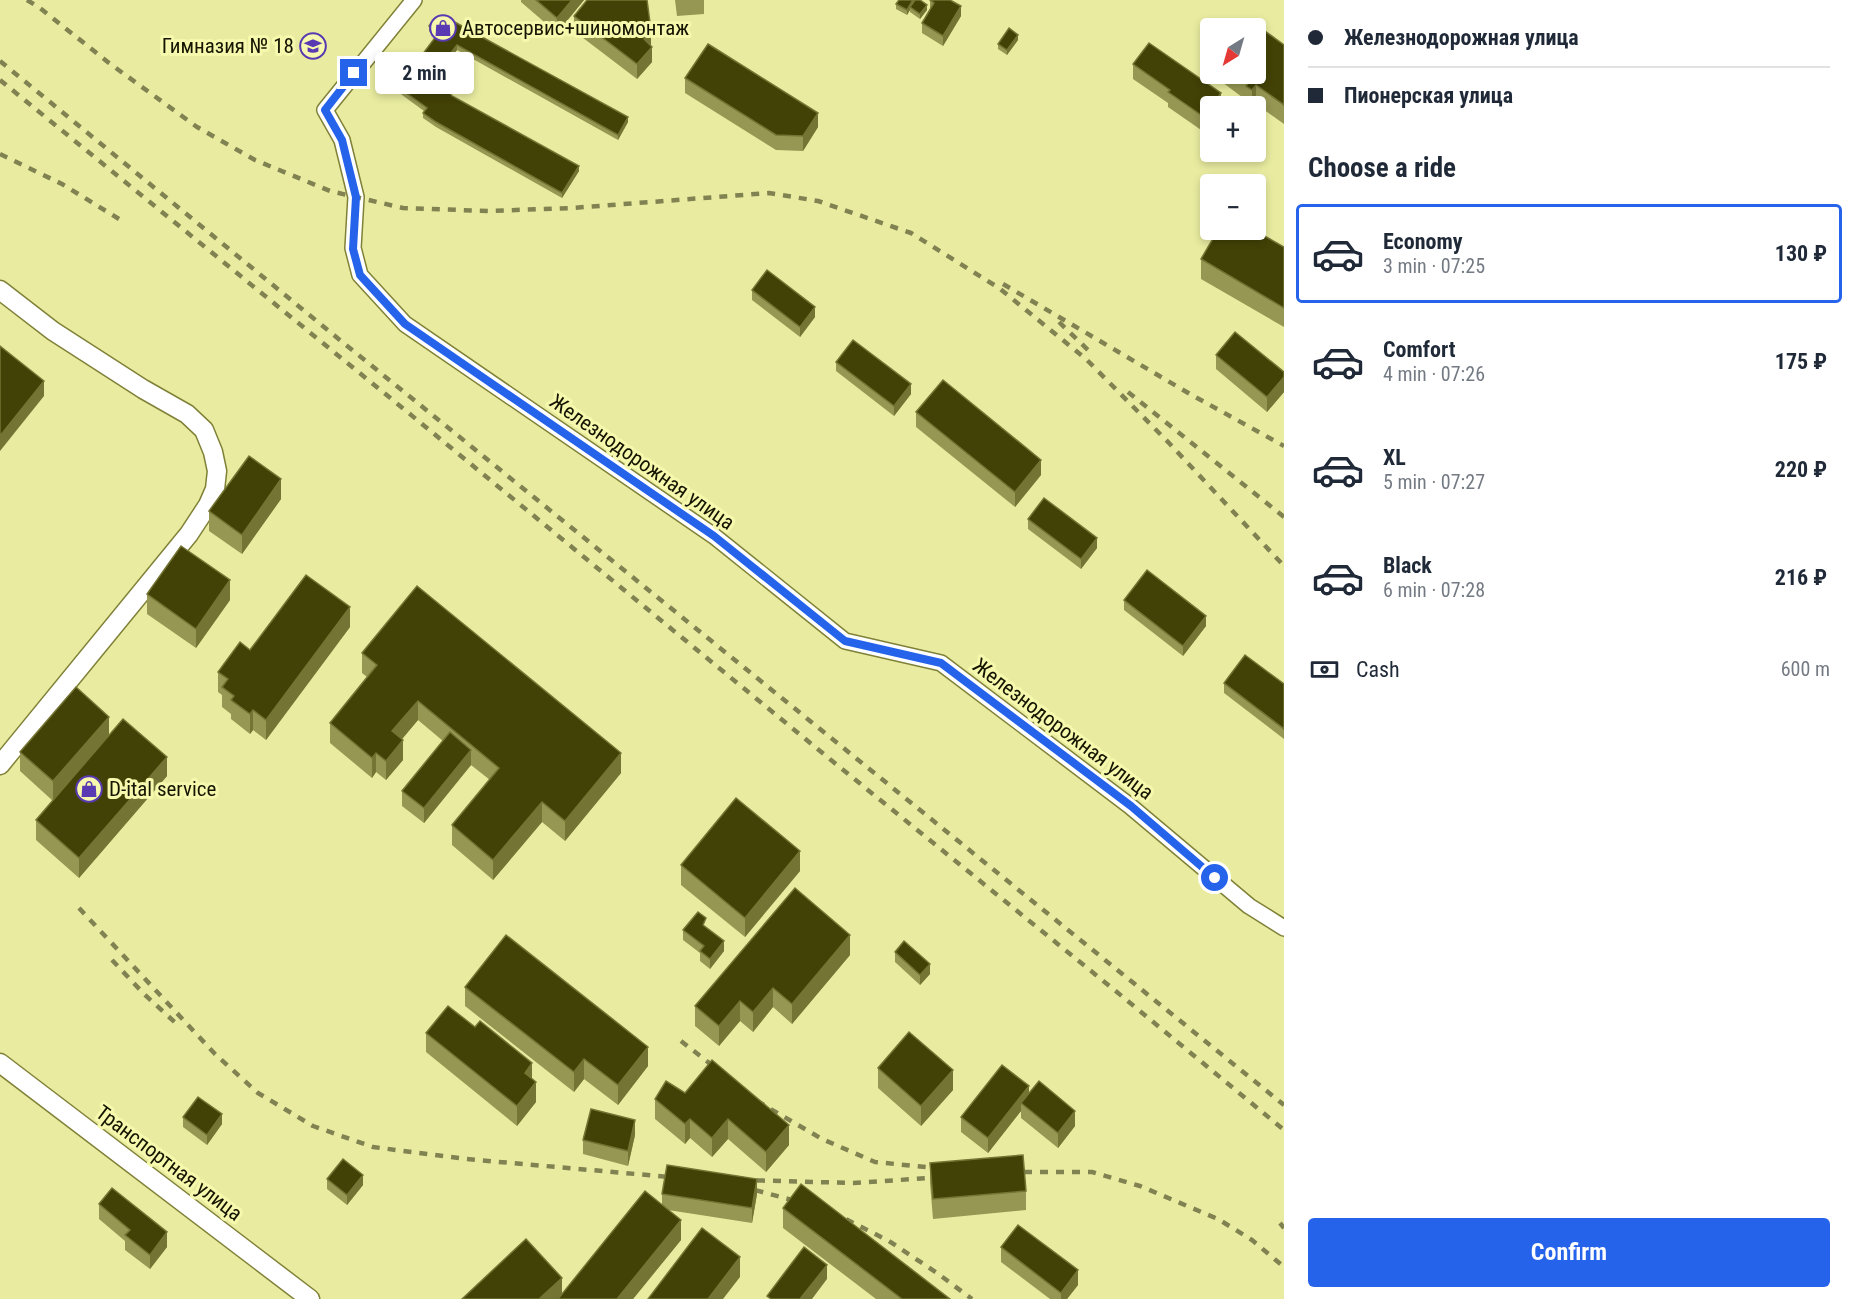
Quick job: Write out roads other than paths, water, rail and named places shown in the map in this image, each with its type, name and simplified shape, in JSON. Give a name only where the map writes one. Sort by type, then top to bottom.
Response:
[{"type":"street","name":"Железнодорожная улица","points":[[414,0],[325,110],[342,140],[356,197],[353,249],[360,275],[405,324],[714,536],[845,641],[941,663],[1131,806],[1249,906],[1284,928]]},
{"type":"street","points":[[0,290],[53,331],[143,389],[187,414],[204,430],[213,452],[217,471],[215,489],[208,505],[189,534],[0,765]]},
{"type":"street","name":"Транспортная улица","points":[[0,1063],[310,1299]]},
{"type":"railway","points":[[27,0],[197,127],[255,160],[330,191],[403,208],[488,211],[572,208],[769,193],[818,201],[911,233],[999,288],[1086,359],[1169,443],[1284,566]]},
{"type":"railway","points":[[0,61],[335,336],[1284,1105]]},
{"type":"railway","points":[[0,80],[1284,1130]]},
{"type":"railway","points":[[0,154],[62,184],[119,219]]},
{"type":"railway","points":[[1003,284],[1190,394],[1284,446]]},
{"type":"railway","points":[[1059,322],[1089,351]]},
{"type":"railway","points":[[1128,392],[1284,517]]},
{"type":"railway","points":[[79,908],[215,1054],[258,1093],[313,1126],[373,1147],[466,1159],[681,1178]]},
{"type":"railway","points":[[112,960],[180,1027]]},
{"type":"railway","points":[[681,1041],[722,1073]]},
{"type":"railway","points":[[757,1101],[822,1139],[875,1162],[945,1169]]},
{"type":"railway","points":[[1008,1172],[1092,1172],[1140,1186],[1218,1219],[1252,1240],[1284,1267]]},
{"type":"railway","points":[[741,1180],[853,1183],[945,1177]]},
{"type":"railway","points":[[740,1186],[807,1204]]},
{"type":"railway","points":[[832,1212],[889,1241],[972,1299]]},
{"type":"railway","points":[[1280,1223],[1284,1228]]},
{"type":"place","name":"Автосервис+шиномонтаж","points":[[443,28]]},
{"type":"place","name":"Гимназия № 18","points":[[313,46]]},
{"type":"place","name":"D-ital service","points":[[89,789]]}]
